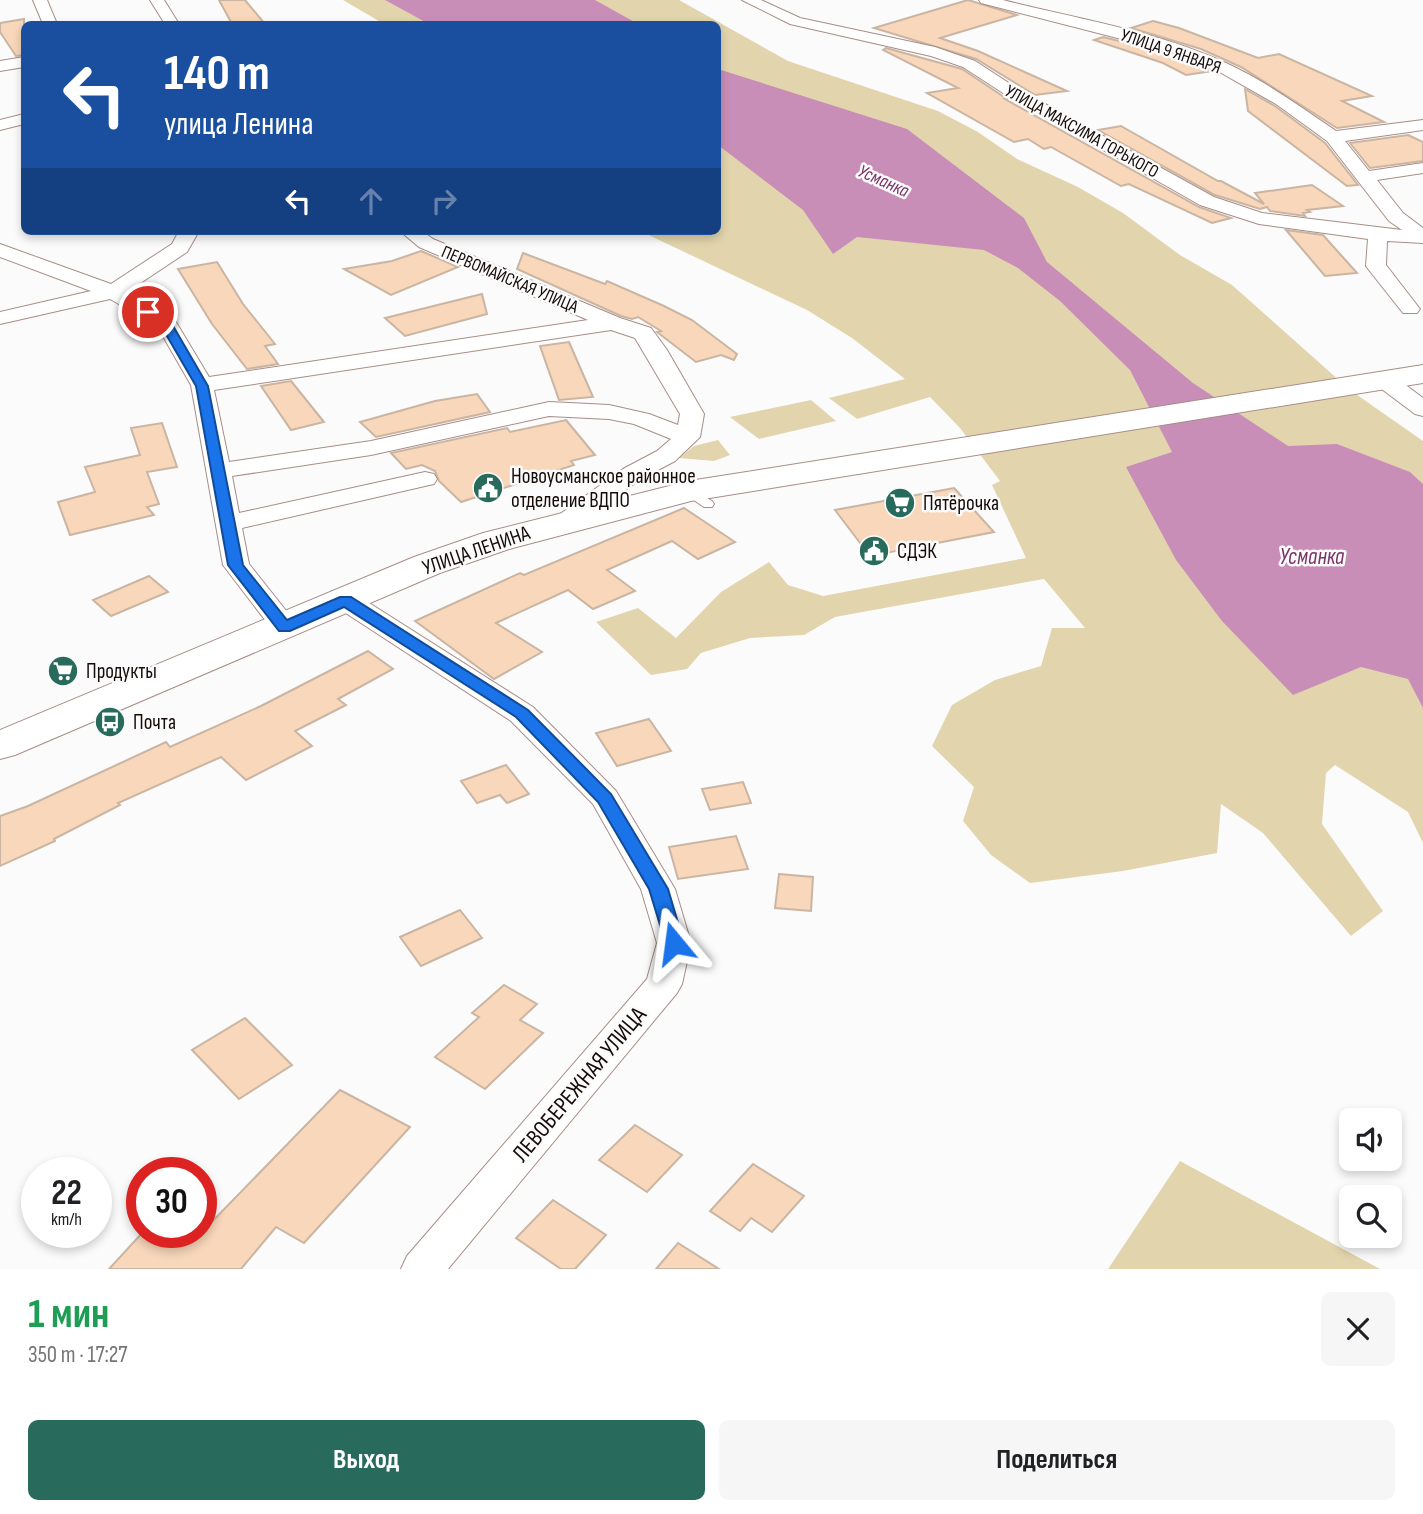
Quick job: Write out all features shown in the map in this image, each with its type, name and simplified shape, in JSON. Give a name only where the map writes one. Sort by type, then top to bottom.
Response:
[{"type":"main road","points":[[1371,381],[1423,374]]},
{"type":"main road","name":"УЛИЦА ЛЕНИНА","points":[[0,746],[450,557],[565,522],[978,444],[1371,381]]},
{"type":"street","points":[[40,0],[49,21]]},
{"type":"street","points":[[157,0],[170,21]]},
{"type":"street","name":"УЛИЦА МАКСИМА ГОРЬКОГО","points":[[749,0],[795,21],[935,52],[969,64],[1012,92],[1207,201],[1259,218],[1378,234],[1422,237]]},
{"type":"street","name":"УЛИЦА 9 ЯНВАРЯ","points":[[986,0],[1177,49],[1234,74],[1282,102],[1333,137],[1396,217],[1422,237]]},
{"type":"street","points":[[0,66],[21,62]]},
{"type":"street","points":[[0,125],[21,120]]},
{"type":"street","points":[[1333,137],[1423,125]]},
{"type":"street","points":[[1364,177],[1423,168]]},
{"type":"street","points":[[1378,234],[1376,266],[1410,309]]},
{"type":"street","points":[[0,318],[113,292],[180,248],[187,235]]},
{"type":"street","name":"ПЕРВОМАЙСКАЯ УЛИЦА","points":[[415,235],[426,243],[612,323],[643,333],[656,350],[691,414],[688,437]]},
{"type":"street","points":[[0,250],[113,292],[165,322],[202,386],[236,565],[285,627]]},
{"type":"street","points":[[202,386],[612,323]]},
{"type":"street","points":[[1371,381],[1423,410]]},
{"type":"street","points":[[218,471],[372,448],[549,410],[609,412],[641,419],[688,437],[666,456],[632,474],[565,522]]},
{"type":"street","points":[[228,523],[425,479]]},
{"type":"street","name":"ЛЕВОБЕРЕЖНАЯ УЛИЦА","points":[[345,600],[522,714],[605,798],[658,889],[674,943],[664,984],[422,1269]]},
{"type":"shaded area","points":[[343,0],[679,0],[717,21],[379,21]]},
{"type":"shaded area","points":[[721,24],[788,61],[938,111],[978,132],[1017,159],[1078,187],[1123,213],[1180,255],[1232,285],[1350,390],[1423,441],[1423,843],[1408,812],[1335,765],[1326,773],[1322,824],[1383,911],[1351,936],[1263,833],[1221,804],[1217,853],[1123,871],[1030,883],[991,855],[963,821],[974,787],[932,746],[952,705],[995,680],[1041,666],[1052,628],[1085,628],[1044,579],[835,617],[804,635],[750,638],[701,653],[687,669],[651,675],[596,622],[638,608],[676,638],[721,592],[769,562],[788,585],[823,596],[1026,558],[992,485],[1000,481],[960,428],[930,397],[857,419],[829,398],[905,379],[852,338],[807,310],[648,235],[721,235]]},
{"type":"shaded area","points":[[811,400],[836,421],[759,439],[730,417]]},
{"type":"shaded area","points":[[718,440],[730,455],[714,461],[679,458],[694,446]]},
{"type":"shaded area","points":[[1180,1161],[1380,1269],[1108,1269]]},
{"type":"water","points":[[385,0],[595,0],[633,21],[424,21]]},
{"type":"water","name":"Усманка","points":[[721,70],[907,129],[1024,218],[1047,262],[1193,383],[1288,446],[1337,444],[1410,472],[1423,484],[1423,708],[1408,679],[1361,667],[1293,695],[1222,621],[1176,560],[1126,467],[1172,452],[1130,370],[1060,301],[1018,268],[984,250],[857,237],[833,254],[803,210],[721,147]]},
{"type":"building","points":[[219,0],[245,0],[262,21],[230,21]]},
{"type":"building","points":[[968,0],[1017,15],[940,38],[978,51],[1067,91],[1035,95],[976,59],[874,28]]},
{"type":"building","points":[[24,19],[21,21],[21,55],[16,56],[0,32],[0,23]]},
{"type":"building","points":[[1153,21],[1258,58],[1279,54],[1372,96],[1342,101],[1384,122],[1337,128],[1241,67],[1201,49],[1131,28]]},
{"type":"building","points":[[1103,37],[1171,54],[1212,71],[1186,75],[1163,63],[1094,40]]},
{"type":"building","points":[[886,48],[962,69],[1005,99],[1199,207],[1231,218],[1212,223],[1129,184],[1121,186],[1051,147],[1044,149],[1028,139],[1014,142],[927,93],[958,88],[883,50]]},
{"type":"building","points":[[1245,89],[1275,106],[1325,143],[1358,185],[1347,186],[1248,111]]},
{"type":"building","points":[[1121,126],[1264,204],[1255,193],[1312,185],[1343,206],[1307,210],[1310,212],[1303,213],[1305,216],[1270,211],[1267,207],[1260,209],[1215,195],[1098,130]]},
{"type":"building","points":[[1408,135],[1423,142],[1423,161],[1370,168],[1350,143]]},
{"type":"building","points":[[1286,230],[1323,235],[1357,273],[1325,276]]},
{"type":"building","points":[[421,251],[458,267],[391,295],[344,269],[392,261]]},
{"type":"building","points":[[523,253],[605,284],[607,281],[664,306],[692,320],[737,354],[734,360],[721,355],[696,362],[657,332],[661,331],[638,317],[632,319],[621,316],[517,269]]},
{"type":"building","points":[[217,262],[243,304],[275,344],[265,346],[278,364],[247,369],[212,324],[178,269]]},
{"type":"building","points":[[482,294],[487,314],[405,336],[385,318]]},
{"type":"building","points":[[569,342],[593,397],[559,400],[540,346]]},
{"type":"building","points":[[291,381],[324,422],[291,430],[261,386]]},
{"type":"building","points":[[477,394],[490,412],[376,437],[360,422],[435,401]]},
{"type":"building","points":[[566,420],[595,455],[571,461],[574,465],[461,502],[439,481],[435,471],[422,465],[406,469],[391,453],[507,428],[510,432]]},
{"type":"building","points":[[162,423],[177,467],[147,472],[159,504],[147,507],[154,515],[70,535],[58,502],[95,492],[85,467],[140,455],[131,428]]},
{"type":"building","points":[[954,488],[994,532],[870,556],[835,510]]},
{"type":"building","points":[[684,508],[735,542],[698,559],[672,541],[607,570],[635,591],[593,609],[568,590],[496,623],[542,652],[494,679],[415,621],[520,573],[524,575]]},
{"type":"building","points":[[149,576],[168,592],[111,616],[93,600]]},
{"type":"building","points":[[368,651],[393,669],[338,699],[346,705],[295,731],[312,746],[246,780],[221,757],[118,803],[120,805],[54,839],[55,841],[0,866],[0,816],[28,806],[166,742],[170,747],[261,706]]},
{"type":"building","points":[[649,719],[671,751],[617,766],[596,733]]},
{"type":"building","points":[[506,765],[529,794],[507,803],[500,795],[477,803],[461,781]]},
{"type":"building","points":[[743,782],[751,803],[710,810],[702,789]]},
{"type":"building","points":[[736,836],[748,869],[678,879],[669,847]]},
{"type":"building","points":[[779,874],[813,877],[811,911],[775,908]]},
{"type":"building","points":[[460,910],[482,938],[421,966],[400,937]]},
{"type":"building","points":[[504,985],[537,1004],[520,1020],[543,1033],[485,1089],[435,1057],[479,1017],[472,1013]]},
{"type":"building","points":[[245,1018],[292,1065],[239,1099],[192,1050]]},
{"type":"building","points":[[340,1090],[410,1127],[304,1243],[276,1227],[241,1269],[109,1269],[128,1248],[217,1248],[217,1217]]},
{"type":"building","points":[[635,1125],[682,1155],[647,1192],[599,1160]]},
{"type":"building","points":[[753,1164],[804,1196],[772,1232],[751,1218],[740,1231],[710,1211]]},
{"type":"building","points":[[553,1200],[606,1235],[575,1269],[561,1269],[516,1238]]},
{"type":"building","points":[[678,1243],[719,1269],[656,1269]]},
{"type":"place","name":"Новоусманское районное отделение ВДПО","points":[[488,488]]},
{"type":"place","name":"Пятёрочка","points":[[900,503]]},
{"type":"place","name":"СДЭК","points":[[874,551]]},
{"type":"place","name":"Продукты","points":[[63,671]]},
{"type":"place","name":"Почта","points":[[110,722]]},
{"type":"route","points":[[148,312],[165,322],[202,386],[236,565],[285,627],[345,600],[522,714],[605,798],[658,889],[674,943]]}]
